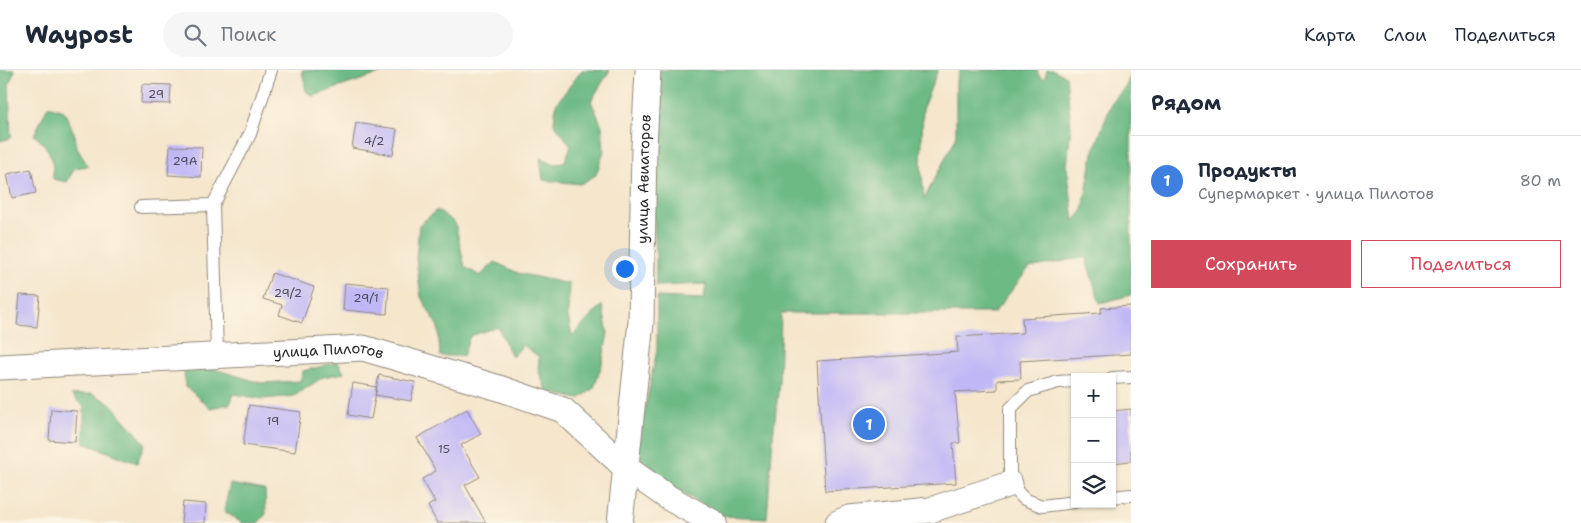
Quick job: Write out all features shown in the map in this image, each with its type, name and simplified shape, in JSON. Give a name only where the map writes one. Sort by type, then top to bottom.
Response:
[{"type":"street","name":"улица Авиаторов","points":[[626,468],[641,322],[644,147],[648,70]]},
{"type":"street","name":"улица Пилотов","points":[[0,367],[363,348],[499,388],[563,410],[626,468],[672,500],[714,523]]},
{"type":"street","points":[[620,523],[626,468]]},
{"type":"street","points":[[838,523],[849,518],[930,510],[1010,484]]},
{"type":"lane","points":[[217,356],[213,205],[250,134],[271,70]]},
{"type":"lane","points":[[141,207],[213,205]]},
{"type":"lane","points":[[1116,378],[1131,377]]},
{"type":"lane","points":[[1071,381],[1058,382],[1028,391],[1010,409],[1010,484],[1024,499],[1042,506],[1071,502]]},
{"type":"lane","points":[[1116,497],[1131,495]]},
{"type":"green space","points":[[0,70],[15,70],[9,84],[11,138],[0,141]]},
{"type":"green space","points":[[302,70],[391,70],[313,96],[306,91]]},
{"type":"green space","points":[[582,70],[610,70],[591,101],[602,126],[604,151],[596,175],[580,184],[543,180],[540,158],[555,164],[564,163],[571,146],[554,123],[556,104]]},
{"type":"green space","points":[[660,70],[938,70],[923,107],[921,167],[924,199],[956,138],[956,80],[960,70],[1037,70],[1039,76],[1044,79],[1047,70],[1053,70],[1066,76],[1071,127],[1067,165],[1074,221],[1083,210],[1093,153],[1112,102],[1126,86],[1131,74],[1131,295],[1100,303],[1085,257],[1029,268],[994,313],[781,313],[779,383],[767,518],[724,516],[674,489],[636,454],[657,349],[657,297],[704,299],[706,284],[656,286],[653,202]]},
{"type":"green space","points":[[48,106],[64,111],[75,135],[77,148],[88,166],[75,168],[67,182],[53,179],[50,154],[34,135]]},
{"type":"green space","points":[[437,210],[455,223],[465,267],[480,276],[495,262],[518,273],[569,284],[568,316],[572,336],[602,305],[608,333],[602,364],[594,388],[579,399],[547,392],[538,370],[539,357],[523,345],[512,357],[498,327],[470,336],[463,356],[440,356],[438,327],[421,297],[416,259],[419,225]]},
{"type":"green space","points":[[338,362],[344,373],[323,377],[294,396],[263,399],[234,394],[230,404],[210,408],[185,386],[184,369],[214,369],[261,383],[300,381],[303,371]]},
{"type":"green space","points":[[92,394],[110,403],[145,443],[137,463],[84,443],[84,407],[71,395]]},
{"type":"green space","points":[[230,484],[265,490],[266,514],[258,523],[242,523],[224,511]]},
{"type":"building","points":[[142,84],[171,85],[170,104],[141,103]]},
{"type":"building","points":[[356,123],[397,129],[393,155],[352,148]]},
{"type":"building","points":[[170,146],[202,147],[201,177],[168,175]]},
{"type":"building","points":[[31,169],[36,193],[12,198],[7,174]]},
{"type":"building","points":[[272,273],[314,287],[302,323],[279,315],[282,305],[263,299]]},
{"type":"building","points":[[345,283],[389,287],[387,314],[343,310]]},
{"type":"building","points":[[20,295],[40,296],[37,327],[17,325]]},
{"type":"building","points":[[1131,306],[1131,354],[1020,361],[1021,379],[997,380],[997,390],[955,392],[960,443],[953,443],[956,483],[825,491],[817,361],[958,352],[957,337],[1023,333],[1022,318],[1101,313],[1101,308]]},
{"type":"building","points":[[379,375],[415,382],[411,401],[375,395]]},
{"type":"building","points":[[353,383],[377,387],[371,419],[348,415]]},
{"type":"building","points":[[249,405],[301,412],[295,452],[243,445]]},
{"type":"building","points":[[51,409],[77,411],[75,442],[49,440]]},
{"type":"building","points":[[467,409],[481,434],[461,445],[480,477],[465,485],[486,523],[437,523],[428,506],[435,502],[422,479],[436,471],[417,438]]},
{"type":"building","points":[[1131,409],[1131,461],[1116,463],[1116,411]]},
{"type":"building","points":[[183,502],[206,504],[205,523],[181,523]]},
{"type":"place","name":"Продукты","points":[[869,424]]}]
